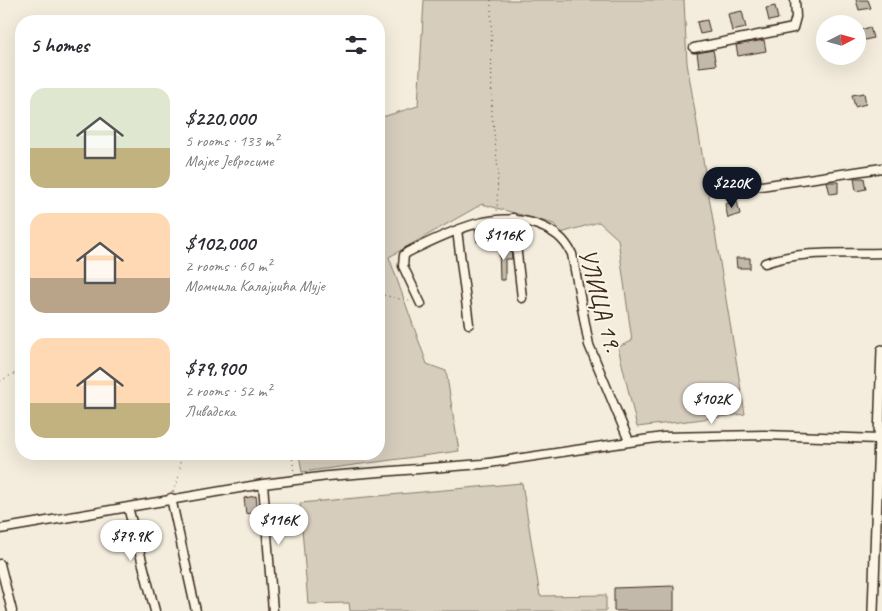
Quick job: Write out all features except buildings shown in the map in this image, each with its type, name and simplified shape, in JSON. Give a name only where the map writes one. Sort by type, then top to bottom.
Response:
[{"type":"main road","points":[[873,611],[878,561],[882,350]]},
{"type":"street","points":[[694,48],[793,28],[796,17],[795,0]]},
{"type":"street","points":[[727,191],[882,168]]},
{"type":"street","name":"УЛИЦА 19.","points":[[421,304],[403,266],[404,255],[457,230],[497,219],[513,218],[530,222],[556,233],[566,243],[572,254],[589,346],[629,441]]},
{"type":"street","points":[[513,218],[522,298]]},
{"type":"street","points":[[457,230],[469,324]]},
{"type":"street","points":[[765,262],[781,257],[800,255],[882,253]]},
{"type":"street","points":[[0,529],[171,498],[263,484],[482,464],[663,436],[879,439]]},
{"type":"street","points":[[263,484],[273,611]]},
{"type":"street","points":[[171,498],[196,611]]},
{"type":"street","points":[[128,507],[155,611]]},
{"type":"street","points":[[0,564],[12,611]]},
{"type":"path","points":[[492,0],[492,114],[498,169],[497,219]]},
{"type":"path","points":[[385,295],[421,304]]},
{"type":"path","points":[[0,381],[15,373]]},
{"type":"path","points":[[171,498],[180,473],[180,460]]},
{"type":"path","points":[[293,460],[295,480]]},
{"type":"shaded area","points":[[424,0],[684,0],[687,63],[745,414],[637,427],[618,347],[632,341],[618,239],[599,222],[561,233],[554,224],[482,204],[389,257],[427,364],[446,371],[459,451],[302,472],[300,460],[385,460],[385,116],[418,106]]},
{"type":"shaded area","points":[[522,483],[540,596],[606,595],[606,611],[350,611],[349,603],[308,604],[300,503]]}]
